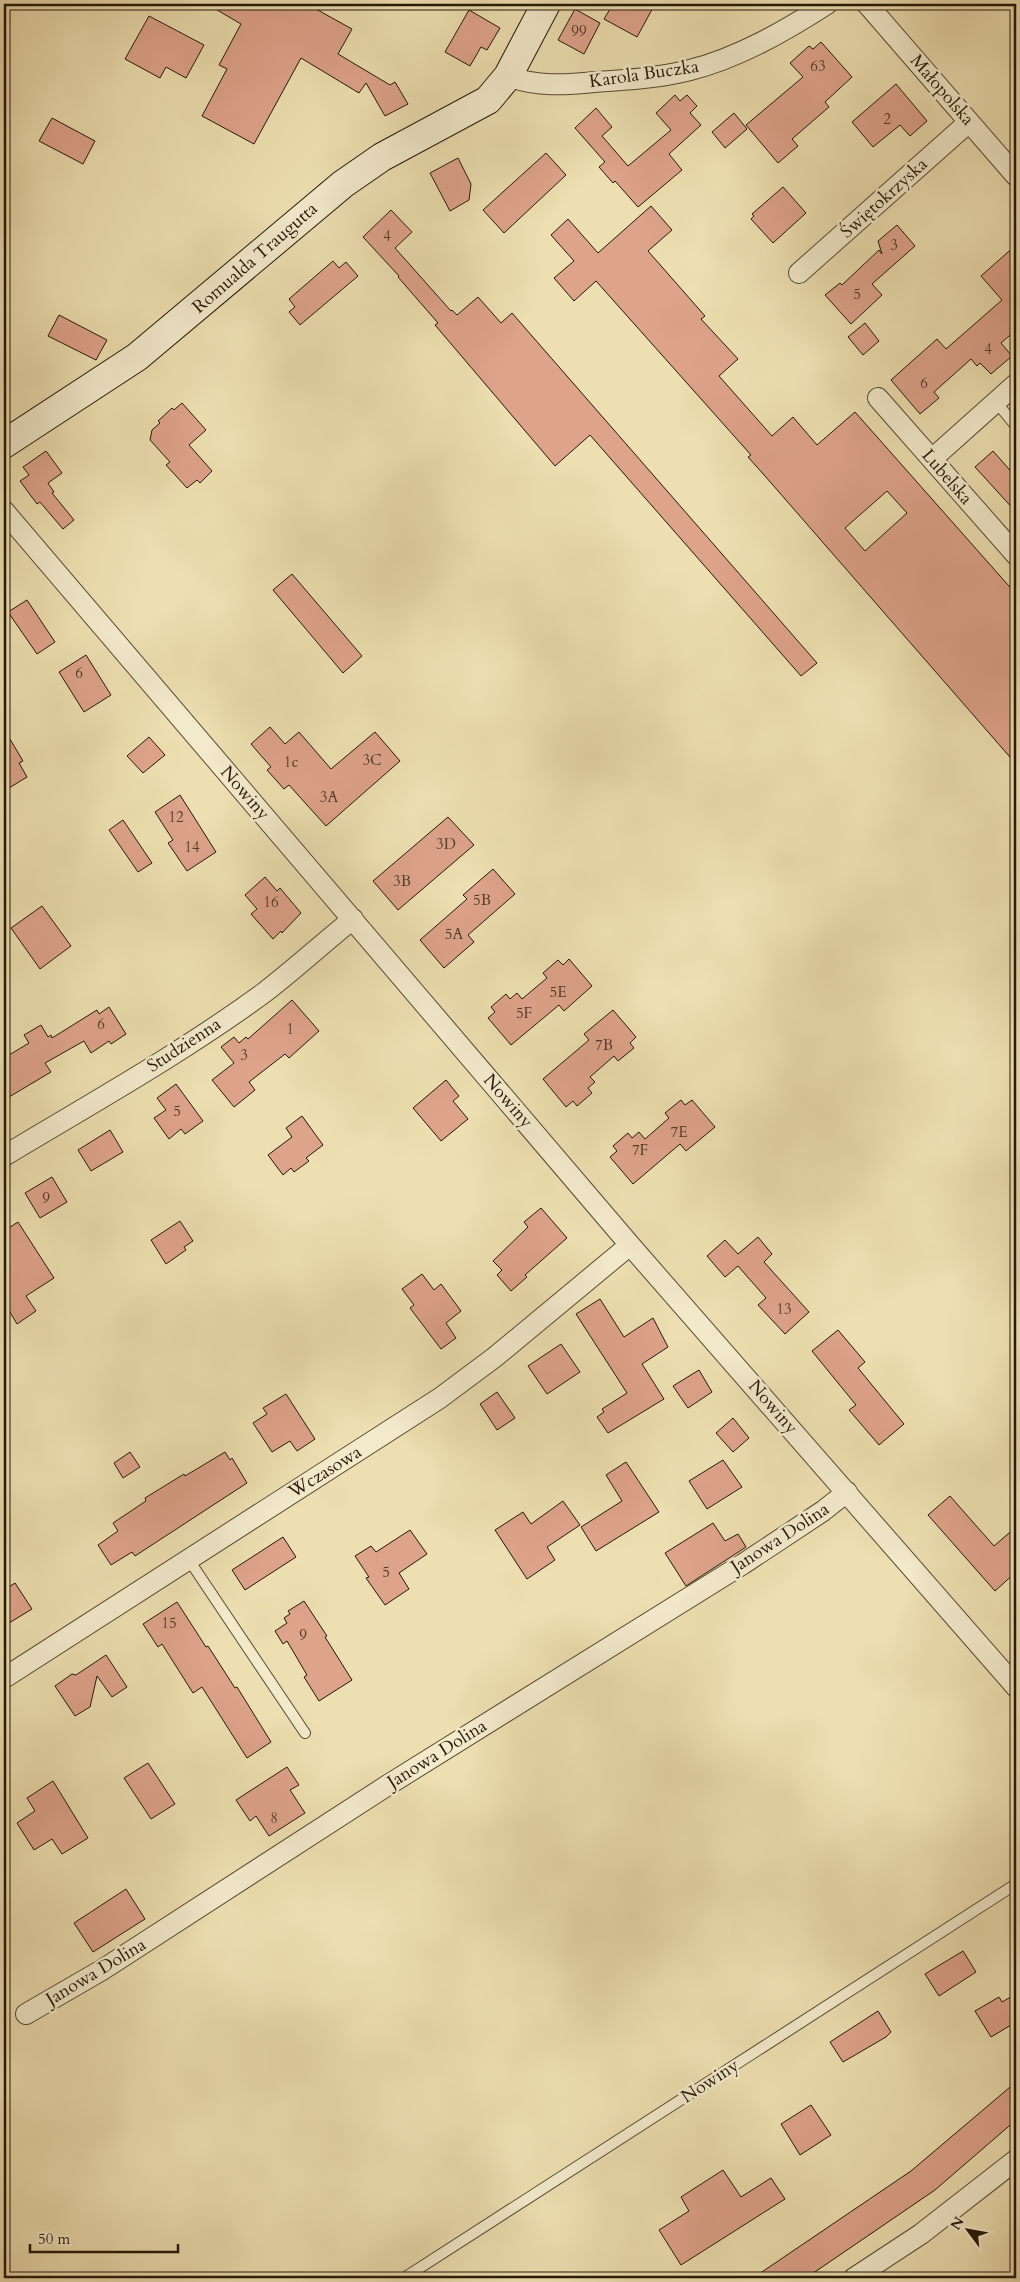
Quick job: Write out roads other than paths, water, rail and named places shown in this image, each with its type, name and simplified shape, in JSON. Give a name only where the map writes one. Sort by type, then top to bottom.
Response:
[{"type":"street","name":"Romualda Traugutta","points":[[4,444],[137,358],[343,184],[382,157],[480,105],[496,93],[520,80],[546,4]]},
{"type":"street","name":"Karola Buczka","points":[[520,80],[561,85],[623,80],[689,71],[739,52],[827,4]]},
{"type":"street","name":"Małopolska","points":[[867,4],[1016,176]]},
{"type":"street","name":"Świętokrzyska","points":[[799,273],[969,122]]},
{"type":"street","points":[[932,459],[1016,384]]},
{"type":"street","name":"Lubelska","points":[[878,398],[1016,555]]},
{"type":"street","name":"Nowiny","points":[[4,511],[630,1245],[1016,1687]]},
{"type":"street","name":"Studzienna","points":[[4,1156],[112,1091],[245,1006],[352,919]]},
{"type":"street","name":"Wczasowa","points":[[4,1678],[440,1398],[520,1337],[630,1245]]},
{"type":"street","name":"Janowa Dolina","points":[[26,2014],[102,1970],[388,1785],[743,1564],[823,1511],[847,1492]]},
{"type":"street","points":[[854,2278],[921,2234],[1016,2160]]},
{"type":"lane","points":[[996,402],[1016,426]]},
{"type":"lane","points":[[189,1560],[305,1733]]},
{"type":"lane","name":"Nowiny","points":[[404,2278],[1016,1884]]}]
